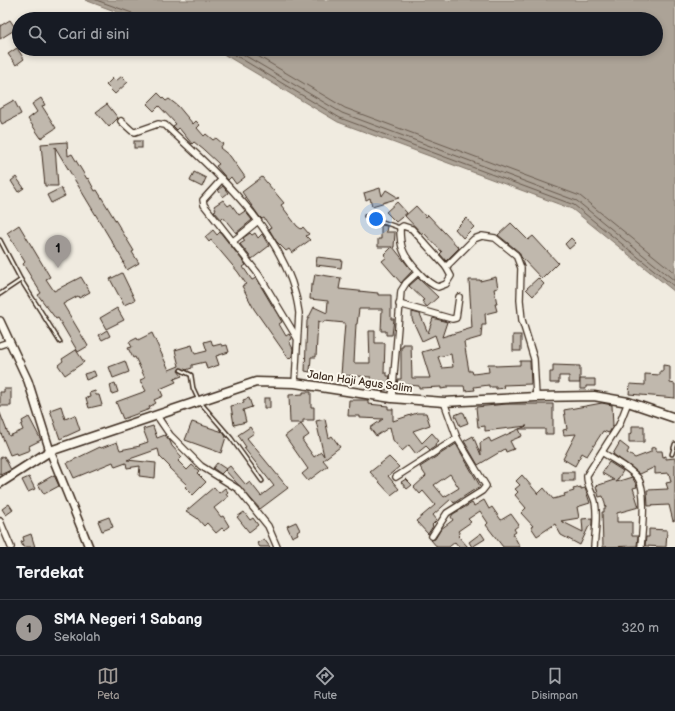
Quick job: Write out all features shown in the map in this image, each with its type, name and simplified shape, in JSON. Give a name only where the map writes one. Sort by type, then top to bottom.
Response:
[{"type":"main road","name":"Jalan Haji Agus Salim","points":[[0,483],[50,451],[256,382],[296,383],[392,398],[444,402],[536,397],[594,396],[628,402],[675,418]]},
{"type":"street","points":[[121,121],[132,131],[136,132],[158,124],[165,125],[222,179],[258,221],[280,257],[291,282],[299,314],[296,383]]},
{"type":"street","points":[[222,179],[206,196],[203,202],[232,242],[259,275],[297,338]]},
{"type":"street","points":[[232,242],[258,221]]},
{"type":"street","points":[[406,226],[412,229],[446,267],[450,273],[450,280],[440,287],[434,286],[418,272],[402,250],[400,228],[406,226]]},
{"type":"street","points":[[446,267],[474,239],[482,236],[494,238],[516,255],[521,268],[520,300],[522,320],[534,359],[536,397]]},
{"type":"street","points":[[392,398],[399,304],[403,287],[418,272]]},
{"type":"street","points":[[399,304],[452,319],[456,318],[458,314],[459,297]]},
{"type":"street","points":[[0,321],[28,381],[50,451],[89,547]]},
{"type":"street","points":[[0,345],[9,342]]},
{"type":"street","points":[[432,536],[447,513],[482,491],[486,486],[457,438],[444,402]]},
{"type":"street","points":[[594,547],[596,508],[593,495],[586,479],[589,470],[618,425],[628,402]]},
{"type":"street","points":[[158,416],[175,441],[201,466],[238,489],[268,526],[277,547]]},
{"type":"street","points":[[396,477],[457,438]]},
{"type":"street","points":[[602,452],[631,472],[639,480],[642,504],[641,547]]},
{"type":"street","points":[[0,521],[11,547]]},
{"type":"lane","points":[[366,216],[400,228]]},
{"type":"lane","points":[[0,240],[21,280],[60,342]]},
{"type":"lane","points":[[0,294],[21,280]]},
{"type":"lane","points":[[181,370],[191,375],[193,388],[199,401],[231,438],[262,481]]},
{"type":"lane","points":[[672,454],[675,444]]},
{"type":"water","points":[[85,0],[675,0],[675,292],[572,209],[338,122],[227,56],[663,56],[663,12],[117,12]]},
{"type":"building","points":[[10,20],[12,23],[12,32],[0,39],[0,26]]},
{"type":"building","points":[[12,51],[12,56],[22,56],[24,59],[16,65],[8,54]]},
{"type":"building","points":[[122,76],[128,82],[115,94],[106,85],[113,78],[116,81]]},
{"type":"building","points":[[158,93],[166,101],[169,99],[178,106],[193,124],[196,121],[200,125],[197,128],[204,136],[206,134],[213,140],[216,138],[223,144],[220,148],[230,156],[245,177],[236,184],[231,177],[228,180],[216,166],[219,164],[194,142],[192,144],[179,128],[177,130],[173,126],[176,124],[159,106],[154,111],[147,104]]},
{"type":"building","points":[[41,98],[45,105],[42,106],[56,128],[41,138],[28,119],[37,112],[32,104]]},
{"type":"building","points":[[14,100],[21,114],[2,124],[0,120],[0,108]]},
{"type":"building","points":[[107,104],[118,118],[109,127],[96,112]]},
{"type":"building","points":[[134,141],[142,141],[142,148],[134,148]]},
{"type":"building","points":[[67,142],[68,156],[72,154],[95,191],[97,190],[134,251],[132,252],[139,263],[127,270],[123,263],[124,262],[55,147],[58,186],[45,186],[41,144]]},
{"type":"building","points":[[194,172],[206,178],[202,187],[190,181]]},
{"type":"building","points":[[16,177],[24,188],[18,192],[11,181]]},
{"type":"building","points":[[262,177],[284,203],[281,205],[297,226],[301,229],[303,227],[309,234],[306,236],[310,240],[292,253],[289,249],[286,251],[276,241],[269,229],[271,228],[264,218],[262,219],[259,216],[242,192]]},
{"type":"building","points":[[223,186],[228,193],[223,197],[218,190]]},
{"type":"building","points":[[61,188],[65,196],[51,203],[47,195]]},
{"type":"building","points":[[380,188],[382,196],[386,190],[399,198],[372,206],[370,198],[366,200],[364,193]]},
{"type":"building","points":[[223,200],[228,206],[231,204],[239,215],[245,211],[252,220],[236,233],[223,217],[221,219],[214,211],[216,210],[214,206]]},
{"type":"building","points":[[397,202],[407,213],[396,222],[386,212]]},
{"type":"building","points":[[416,206],[426,217],[428,215],[459,248],[446,261],[440,254],[442,252],[405,216]]},
{"type":"building","points":[[466,218],[474,227],[463,238],[455,229]]},
{"type":"building","points":[[511,223],[528,240],[533,236],[558,263],[542,279],[521,257],[519,252],[498,235]]},
{"type":"building","points":[[19,225],[50,277],[46,279],[54,291],[81,277],[90,292],[79,298],[78,296],[63,304],[88,346],[78,352],[58,318],[56,319],[38,295],[41,293],[23,264],[25,262],[7,233]]},
{"type":"building","points":[[381,225],[387,226],[386,232],[395,232],[393,247],[412,271],[401,283],[382,261],[387,257],[384,255],[392,247],[378,247],[378,239],[381,239]]},
{"type":"building","points":[[213,230],[217,235],[220,232],[246,265],[243,267],[252,280],[256,278],[282,322],[279,324],[286,336],[289,334],[292,339],[289,341],[293,349],[292,356],[289,359],[254,309],[242,286],[246,284],[238,272],[211,240],[209,242],[205,237]]},
{"type":"building","points":[[250,233],[252,235],[255,233],[258,238],[262,234],[269,246],[252,259],[240,244],[245,241],[243,238]]},
{"type":"building","points":[[571,238],[576,243],[569,249],[565,244]]},
{"type":"building","points":[[317,257],[342,260],[341,268],[316,265]]},
{"type":"building","points":[[122,273],[135,300],[124,305],[110,279]]},
{"type":"building","points":[[315,274],[341,278],[339,289],[378,293],[378,295],[391,295],[391,319],[394,319],[392,335],[386,335],[386,331],[381,331],[382,309],[359,309],[356,324],[354,363],[370,363],[369,331],[375,331],[375,343],[385,343],[384,373],[387,373],[387,376],[390,376],[387,390],[382,390],[382,386],[371,386],[371,377],[341,375],[345,323],[324,321],[323,323],[318,321],[316,357],[311,357],[310,372],[305,371],[307,321],[314,307],[327,313],[328,301],[310,299],[311,285],[313,285]]},
{"type":"building","points":[[496,277],[498,288],[494,289],[497,311],[485,314],[486,325],[482,325],[481,337],[464,342],[469,371],[472,371],[473,374],[489,372],[488,364],[495,364],[495,366],[520,365],[520,361],[530,361],[531,384],[503,385],[504,388],[496,389],[496,387],[489,387],[489,385],[474,387],[475,390],[465,391],[464,386],[447,386],[447,388],[441,389],[441,387],[419,388],[419,386],[397,384],[398,379],[401,379],[401,347],[403,347],[403,344],[411,344],[412,378],[430,378],[422,352],[439,347],[435,335],[422,341],[412,319],[412,312],[420,314],[428,333],[433,318],[447,322],[442,337],[472,328],[469,280],[480,281]],"holes":[[[451,354],[453,367],[442,368],[438,357]]]},
{"type":"building","points":[[418,278],[438,297],[427,307],[422,301],[424,300],[409,286]]},
{"type":"building","points":[[538,278],[544,284],[533,296],[526,289]]},
{"type":"building","points":[[117,308],[124,320],[106,329],[100,318]]},
{"type":"building","points":[[107,330],[110,336],[102,340],[99,335]]},
{"type":"building","points":[[152,333],[169,370],[179,366],[175,350],[192,345],[195,354],[207,351],[204,342],[211,340],[213,346],[221,344],[222,346],[227,345],[229,352],[216,356],[219,365],[207,369],[205,362],[192,365],[192,368],[186,370],[180,368],[178,371],[182,376],[174,379],[176,382],[160,389],[163,396],[154,400],[156,403],[149,407],[150,409],[123,419],[116,402],[146,391],[140,380],[145,378],[135,357],[133,358],[128,348],[132,347],[129,342],[137,338],[138,340]]},
{"type":"building","points":[[513,335],[521,335],[521,351],[513,351]]},
{"type":"building","points":[[76,350],[84,362],[65,375],[58,365],[63,361],[62,359]]},
{"type":"building","points":[[125,361],[129,372],[113,378],[109,367]]},
{"type":"building","points":[[553,365],[580,366],[580,383],[569,383],[569,376],[559,376],[559,383],[550,383],[550,372],[553,372]]},
{"type":"building","points":[[663,365],[670,366],[670,383],[675,384],[675,398],[629,394],[630,384],[645,385],[645,374],[660,375],[660,371],[663,371]]},
{"type":"building","points":[[94,371],[96,376],[86,380],[84,374]]},
{"type":"building","points":[[580,379],[595,379],[595,386],[586,386],[586,389],[580,389]]},
{"type":"building","points":[[115,383],[118,392],[112,394],[110,385]]},
{"type":"building","points":[[4,389],[11,389],[11,406],[0,406],[0,392],[4,392]]},
{"type":"building","points":[[95,391],[96,395],[99,395],[102,405],[89,408],[86,398],[90,397],[89,393]]},
{"type":"building","points":[[303,392],[311,392],[311,407],[314,407],[314,420],[303,420],[303,423],[290,423],[289,395],[303,394]]},
{"type":"building","points":[[249,398],[252,407],[243,410],[246,422],[234,425],[231,406],[244,403],[243,400]]},
{"type":"building","points":[[264,398],[270,398],[270,408],[264,408]]},
{"type":"building","points":[[349,400],[368,400],[368,404],[388,406],[388,409],[393,409],[393,421],[417,413],[426,413],[430,425],[413,431],[422,443],[432,433],[439,441],[435,444],[436,446],[430,450],[426,446],[416,454],[409,445],[402,451],[393,440],[390,427],[376,436],[370,428],[383,419],[348,416]]},
{"type":"building","points":[[602,403],[612,405],[613,426],[609,433],[603,431],[587,456],[582,453],[575,466],[563,459],[576,434],[564,435],[563,430],[567,429],[564,410]]},
{"type":"building","points":[[506,404],[553,404],[553,434],[545,434],[545,429],[519,429],[527,426],[485,431],[485,426],[478,427],[476,407]]},
{"type":"building","points":[[61,406],[65,419],[75,415],[80,430],[60,439],[50,410]]},
{"type":"building","points":[[462,412],[464,413],[468,423],[460,426],[455,415]]},
{"type":"building","points":[[0,413],[9,436],[23,430],[21,425],[23,424],[22,421],[29,417],[41,440],[29,446],[30,450],[17,455],[16,453],[10,455],[0,431]]},
{"type":"building","points":[[325,419],[329,438],[332,436],[340,447],[323,460],[328,466],[308,481],[302,474],[308,469],[285,436],[301,424],[309,435],[302,440],[314,457],[321,452],[324,456],[316,421]]},
{"type":"building","points":[[192,422],[223,432],[226,437],[221,453],[185,440]]},
{"type":"building","points":[[153,426],[157,438],[165,435],[182,457],[178,461],[187,470],[192,465],[199,471],[197,473],[206,482],[193,495],[185,487],[187,485],[160,457],[158,449],[127,460],[156,463],[155,478],[139,476],[140,466],[127,468],[126,463],[115,467],[113,462],[74,478],[67,463],[100,447],[101,448],[117,442],[120,450],[140,446],[139,445],[148,442],[143,429]]},
{"type":"building","points":[[632,426],[644,426],[644,442],[629,442],[629,434],[632,433]]},
{"type":"building","points":[[250,427],[254,433],[247,438],[288,488],[260,509],[225,470],[230,466],[246,485],[250,482],[261,496],[274,486],[244,448],[246,447],[238,435]]},
{"type":"building","points":[[519,429],[522,436],[510,441],[514,449],[506,452],[505,449],[478,465],[464,441],[473,436],[481,455],[480,443],[489,438],[491,442]]},
{"type":"building","points":[[620,442],[629,449],[627,453],[635,458],[651,452],[651,448],[656,447],[656,451],[662,451],[663,457],[666,456],[666,459],[675,458],[675,520],[673,521],[669,505],[648,506],[647,490],[668,489],[666,483],[671,482],[669,473],[655,474],[655,467],[640,474],[613,454]]},
{"type":"building","points":[[456,444],[480,486],[454,503],[451,499],[433,515],[437,520],[432,525],[433,526],[428,534],[416,521],[435,505],[423,491],[420,494],[414,487],[426,476],[420,467]],"holes":[[[450,474],[459,488],[444,497],[434,485]]]},
{"type":"building","points":[[4,456],[11,470],[0,475],[0,458]]},
{"type":"building","points":[[389,457],[399,467],[388,476],[399,489],[391,495],[370,472]]},
{"type":"building","points":[[609,462],[623,471],[616,482],[632,477],[637,487],[633,488],[639,507],[617,513],[617,522],[632,522],[632,536],[638,536],[637,546],[603,547],[602,512],[604,512],[604,508],[606,508],[603,496],[599,497],[596,486],[614,480],[602,473]]},
{"type":"building","points":[[217,463],[226,469],[221,474],[213,468]]},
{"type":"building","points":[[562,472],[574,472],[574,481],[562,481]]},
{"type":"building","points":[[54,475],[59,486],[44,494],[38,484]]},
{"type":"building","points":[[522,475],[538,494],[544,488],[553,499],[565,496],[564,494],[574,491],[573,489],[581,487],[581,489],[585,488],[590,503],[577,507],[579,518],[561,521],[583,532],[582,519],[592,518],[592,525],[589,526],[580,545],[561,535],[555,524],[537,536],[531,527],[533,526],[521,513],[526,508],[515,495],[518,492],[515,489],[520,485],[516,481]]},
{"type":"building","points":[[29,477],[35,489],[28,492],[22,480]]},
{"type":"building","points":[[406,479],[412,485],[407,489],[401,482]]},
{"type":"building","points":[[214,487],[219,493],[225,488],[228,492],[226,494],[228,497],[214,508],[221,517],[223,516],[229,526],[224,530],[222,528],[216,533],[207,523],[204,526],[197,518],[186,511]]},
{"type":"building","points":[[484,500],[489,509],[492,507],[501,520],[511,514],[519,525],[514,529],[516,532],[513,534],[520,547],[503,547],[486,525],[488,523],[480,511],[468,519],[471,522],[458,531],[460,534],[458,536],[468,547],[459,547],[455,542],[449,547],[437,547],[431,540],[435,539],[441,529],[453,520],[451,517],[453,514],[472,503],[474,506]]},
{"type":"building","points":[[9,504],[13,510],[6,515],[2,509]]},
{"type":"building","points":[[244,512],[250,520],[253,518],[258,525],[249,532],[237,517]]},
{"type":"building","points":[[109,517],[113,527],[102,531],[98,521]]},
{"type":"building","points":[[296,522],[300,530],[297,532],[298,534],[292,537],[287,526]]},
{"type":"building","points":[[649,529],[667,530],[666,547],[645,546],[646,537],[649,537]]},
{"type":"building","points":[[481,533],[485,539],[472,547],[469,542]]},
{"type":"building","points":[[31,534],[35,547],[23,547],[21,542],[24,541],[23,537]]},
{"type":"building","points":[[264,539],[270,547],[260,547],[257,543]]},
{"type":"place","name":"SMA Negeri 1 Sabang","points":[[58,268]]}]
